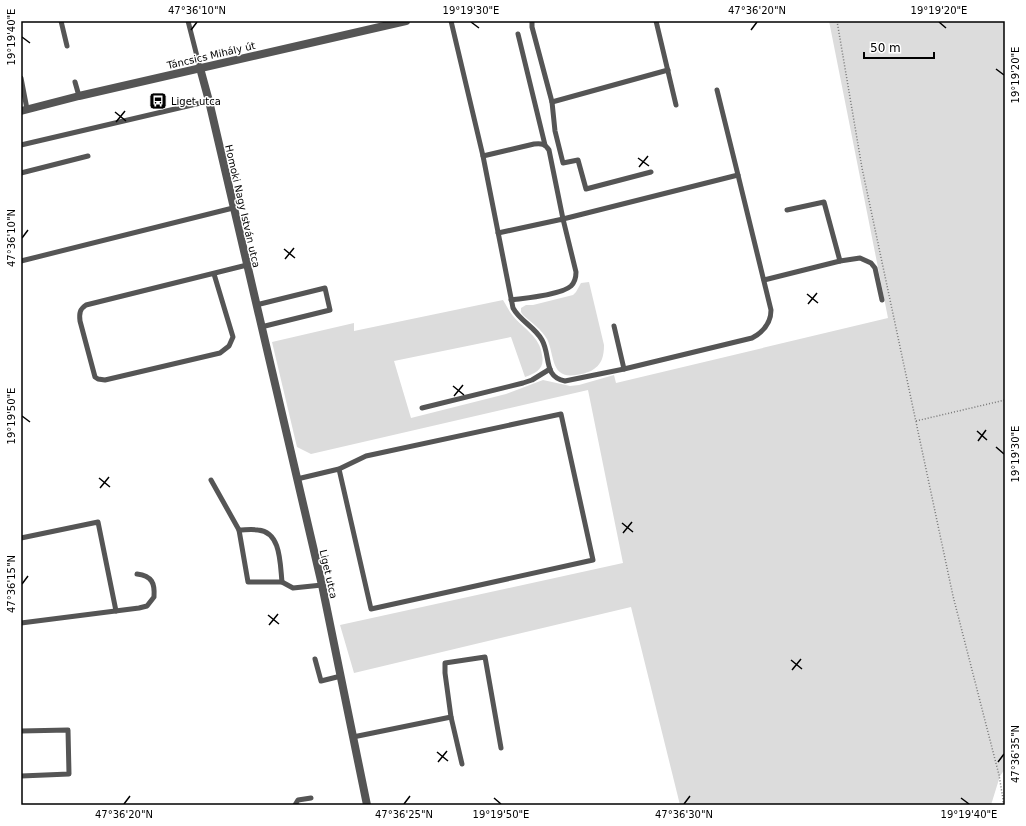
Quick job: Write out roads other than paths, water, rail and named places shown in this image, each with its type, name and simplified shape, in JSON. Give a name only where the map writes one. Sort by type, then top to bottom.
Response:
[{"type":"street","name":"Táncsics Mihály út","points":[[24,110],[406,21]]},
{"type":"street","name":"Homoki Nagy István utca","points":[[200,68],[209,101],[266,350]]},
{"type":"street","name":"Liget utca","points":[[266,350],[322,585],[367,805]]},
{"type":"lane","points":[[61,21],[67,46]]},
{"type":"lane","points":[[188,21],[200,68]]},
{"type":"lane","points":[[451,21],[483,156],[511,300],[517,315],[542,339],[550,369],[556,378],[565,381],[624,369],[752,338],[759,334],[769,323],[771,310],[717,90]]},
{"type":"lane","points":[[532,21],[532,27],[552,102],[555,131],[563,163],[578,160],[586,189],[651,172]]},
{"type":"lane","points":[[656,21],[676,106]]},
{"type":"lane","points":[[518,34],[545,145]]},
{"type":"lane","points":[[552,102],[668,70]]},
{"type":"lane","points":[[21,78],[24,110]]},
{"type":"lane","points":[[75,82],[79,96]]},
{"type":"lane","points":[[21,145],[209,101]]},
{"type":"lane","points":[[483,156],[541,143],[550,150],[563,219],[576,272],[572,285],[566,289],[558,292],[511,300]]},
{"type":"lane","points":[[21,173],[88,156]]},
{"type":"lane","points":[[498,233],[563,219],[738,175]]},
{"type":"lane","points":[[788,210],[824,202],[840,261]]},
{"type":"lane","points":[[21,261],[233,208]]},
{"type":"lane","points":[[764,280],[840,261],[860,258],[871,263],[875,268],[882,300]]},
{"type":"lane","points":[[214,274],[233,337],[226,349],[220,353],[105,380],[95,377],[80,321],[80,311],[86,305],[247,266]]},
{"type":"lane","points":[[256,305],[326,288],[330,310],[261,327]]},
{"type":"lane","points":[[614,326],[624,369]]},
{"type":"lane","points":[[422,408],[524,383],[550,369]]},
{"type":"lane","points":[[297,479],[339,469],[366,456],[561,414],[593,560],[371,609],[339,469]]},
{"type":"lane","points":[[211,480],[238,530],[248,582],[282,582],[293,588],[322,585]]},
{"type":"lane","points":[[21,538],[98,522],[116,611]]},
{"type":"lane","points":[[238,530],[258,530],[271,535],[278,548],[282,582]]},
{"type":"lane","points":[[21,623],[147,606],[154,597],[154,590],[151,580],[143,575],[137,574]]},
{"type":"lane","points":[[462,764],[452,717],[445,673],[445,663],[485,657],[501,748]]},
{"type":"lane","points":[[315,659],[321,681],[341,676]]},
{"type":"lane","points":[[353,737],[452,717]]},
{"type":"lane","points":[[21,731],[68,730],[69,774],[21,776]]},
{"type":"lane","points":[[295,805],[298,800],[311,798]]},
{"type":"place","name":"Liget utca","points":[[158,101]]}]
